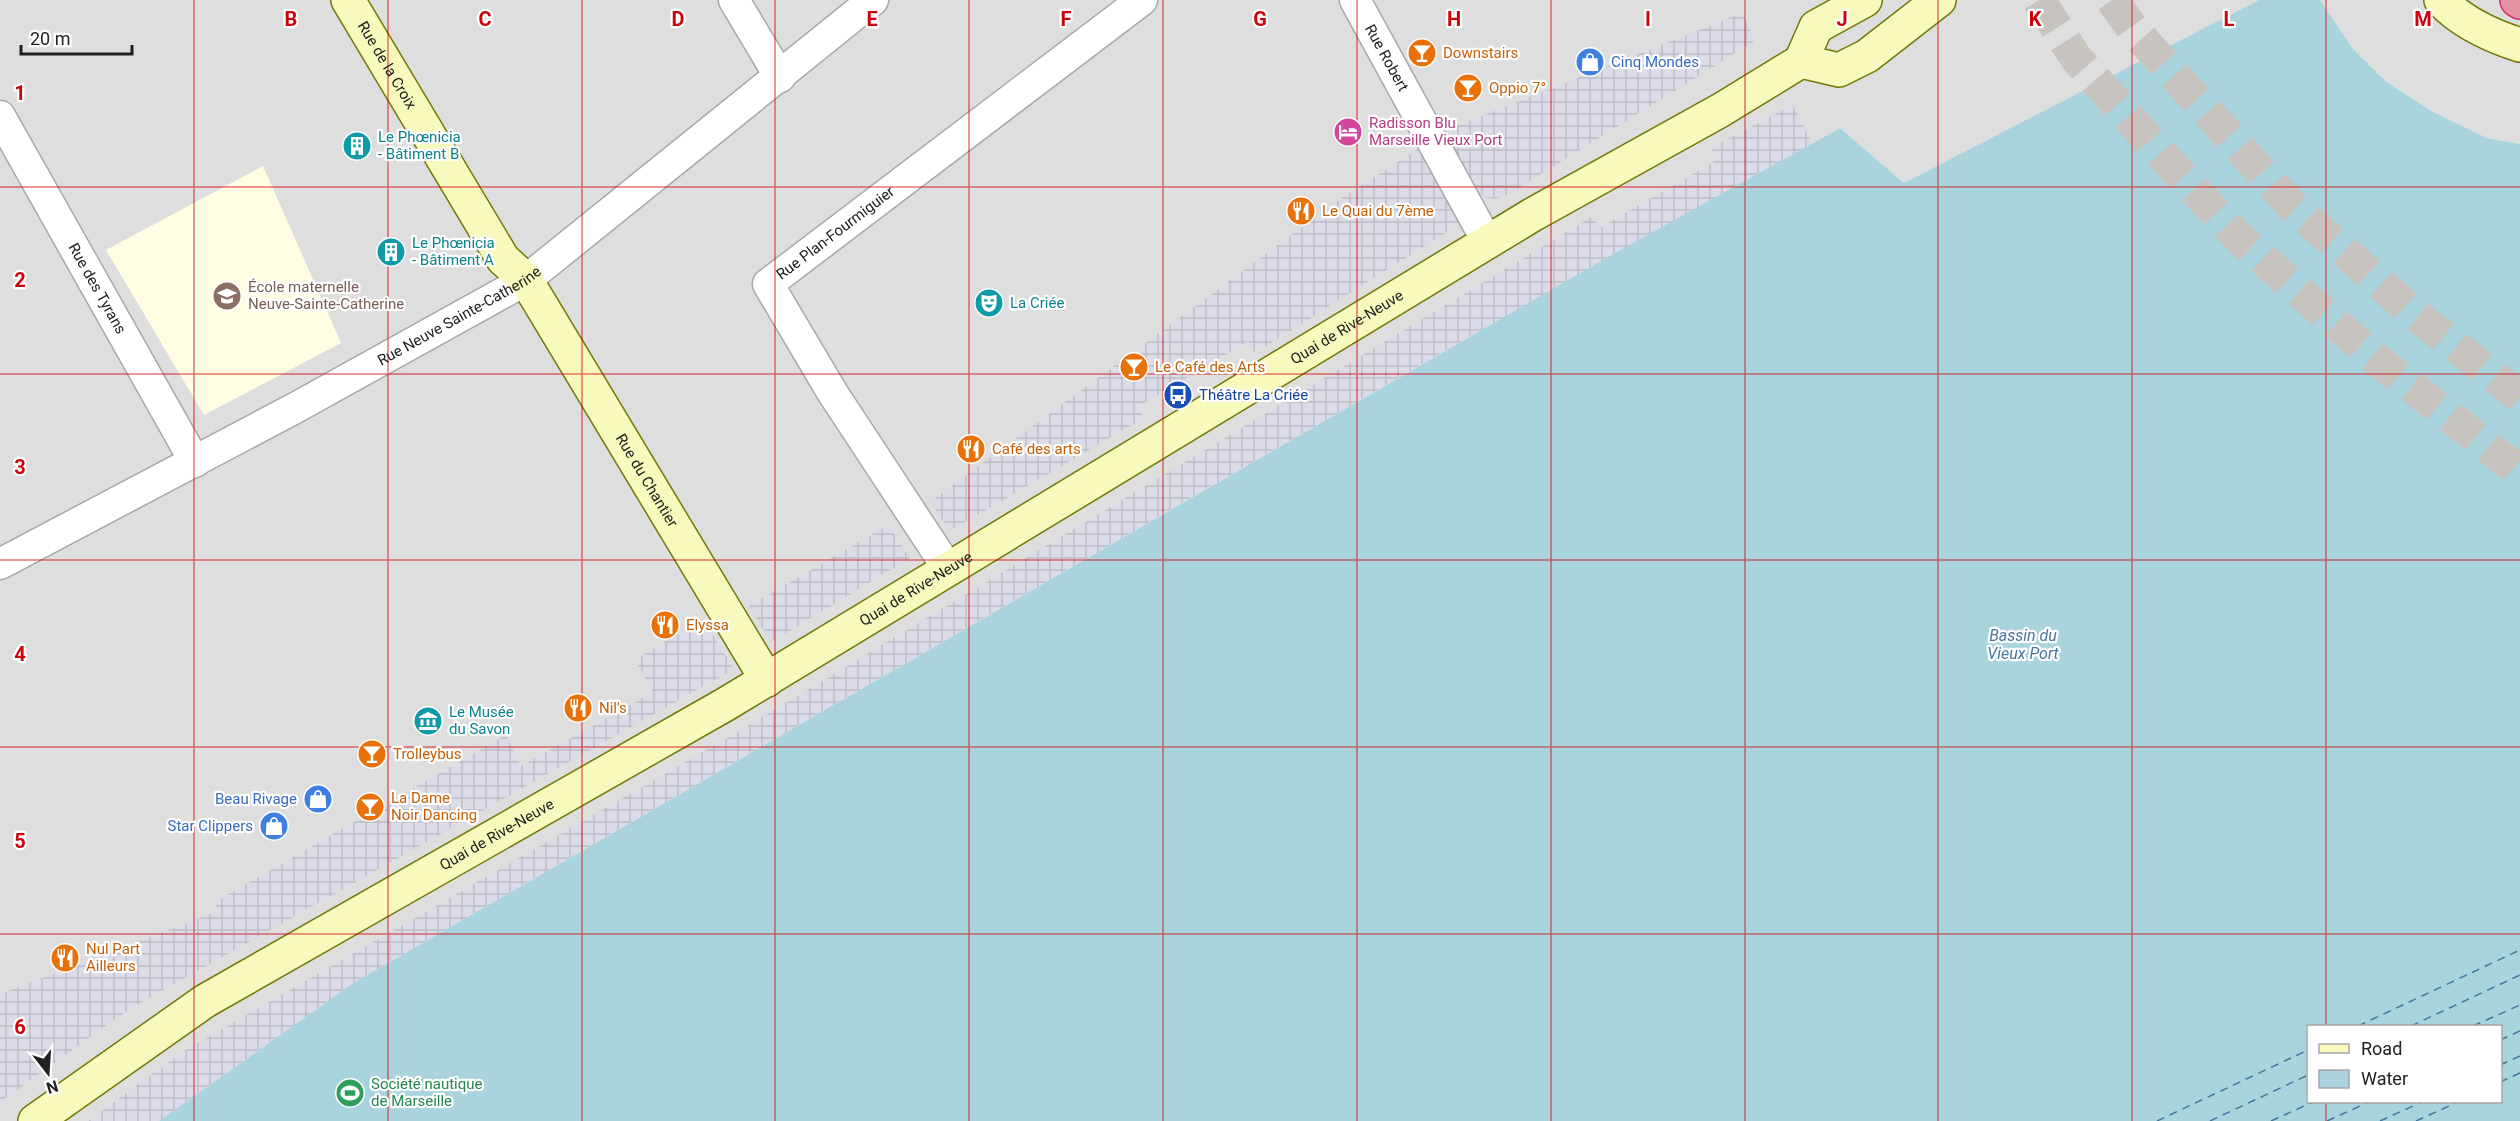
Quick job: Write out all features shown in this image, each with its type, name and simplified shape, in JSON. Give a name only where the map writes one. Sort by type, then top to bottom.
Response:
[{"type":"main road","name":"Rue de la Croix","points":[[348,0],[503,259],[526,280]]},
{"type":"main road","points":[[1865,0],[1816,27],[1801,61],[1839,70],[1867,56],[1939,0]]},
{"type":"main road","points":[[2441,0],[2469,22],[2495,37],[2520,45]]},
{"type":"main road","name":"Quai de Rive-Neuve","points":[[34,1121],[205,1001],[767,680],[1532,215],[1681,134],[1801,61]]},
{"type":"main road","name":"Rue du Chantier","points":[[526,280],[767,680]]},
{"type":"street","points":[[734,0],[780,77]]},
{"type":"street","name":"Rue Neuve Sainte-Catherine","points":[[0,564],[195,462],[526,280],[873,0]]},
{"type":"street","name":"Rue Plan-Fourmiguier","points":[[949,570],[832,392],[768,284],[1142,0]]},
{"type":"street","name":"Rue Robert","points":[[1355,0],[1488,243]]},
{"type":"street","name":"Rue des Tyrans","points":[[0,116],[195,462]]},
{"type":"shaded area","points":[[0,0],[2260,1],[1904,183],[1840,128],[1599,262],[352,984],[159,1121],[0,1121]]},
{"type":"shaded area","points":[[2320,0],[2520,0],[2520,144],[2487,138],[2433,112],[2385,81],[2353,49]]},
{"type":"shaded area","points":[[1742,13],[1756,40],[1509,194],[1494,199],[1484,197],[1478,191],[1444,131]]},
{"type":"shaded area","points":[[1793,105],[1813,145],[1465,339],[352,984],[159,1121],[88,1121],[184,1051],[741,730],[1593,216],[1600,228],[1717,160],[1711,148]]},
{"type":"shaded area","points":[[1424,145],[1459,221],[1450,230],[1255,353],[1248,341],[1138,407],[1144,418],[950,531],[930,502],[1343,197]]},
{"type":"shaded area","name":"École maternelle Neuve-Sainte-Catherine","points":[[263,166],[341,343],[204,415],[106,250]]},
{"type":"shaded area","points":[[888,525],[910,558],[771,642],[749,606]]},
{"type":"shaded area","points":[[703,619],[734,669],[128,1010],[0,1102],[0,994],[218,911],[215,902],[506,735],[521,766],[653,692],[635,660]]},
{"type":"water","name":"Bassin du Vieux Port","points":[[2259,0],[2320,0],[2353,49],[2385,81],[2433,112],[2487,138],[2520,144],[2520,1121],[159,1121],[352,984],[1599,262],[1840,128],[1904,183]]},
{"type":"ferry route","points":[[2360,1025],[2520,950]]},
{"type":"ferry route","points":[[2413,1025],[2520,975]]},
{"type":"ferry route","points":[[2475,1025],[2520,1005]]},
{"type":"ferry route","points":[[2502,1039],[2520,1031]]},
{"type":"ferry route","points":[[2157,1121],[2307,1050]]},
{"type":"ferry route","points":[[2502,1064],[2520,1056]]},
{"type":"ferry route","points":[[2502,1081],[2520,1073]]},
{"type":"ferry route","points":[[2210,1121],[2307,1075]]},
{"type":"ferry route","points":[[2271,1121],[2311,1103]]},
{"type":"ferry route","points":[[2327,1121],[2367,1103]]},
{"type":"ferry route","points":[[2380,1121],[2420,1103]]},
{"type":"ferry route","points":[[2416,1121],[2456,1103]]},
{"type":"tunnel","points":[[2039,0],[2076,58],[2240,239],[2371,355],[2520,472]]},
{"type":"tunnel","points":[[2112,0],[2132,28],[2290,204],[2417,316],[2520,397]]},
{"type":"place","name":"Downstairs","points":[[1422,53]]},
{"type":"place","name":"Cinq Mondes","points":[[1590,62]]},
{"type":"place","name":"Oppio 7°","points":[[1468,88]]},
{"type":"place","name":"Radisson Blu Marseille Vieux Port","points":[[1348,132]]},
{"type":"place","name":"Le Phœnicia - Bâtiment B","points":[[357,146]]},
{"type":"place","name":"Le Quai du 7ème","points":[[1301,211]]},
{"type":"place","name":"Le Phœnicia - Bâtiment A","points":[[391,252]]},
{"type":"place","name":"École maternelle Neuve-Sainte-Catherine","points":[[227,296]]},
{"type":"place","name":"La Criée","points":[[989,303]]},
{"type":"place","name":"Le Café des Arts","points":[[1134,367]]},
{"type":"place","name":"Théâtre La Criée","points":[[1178,395]]},
{"type":"place","name":"Café des arts","points":[[971,449]]},
{"type":"place","name":"Elyssa","points":[[665,625]]},
{"type":"place","name":"Nil's","points":[[578,708]]},
{"type":"place","name":"Le Musée du Savon","points":[[428,721]]},
{"type":"place","name":"Trolleybus","points":[[372,754]]},
{"type":"place","name":"Beau Rivage","points":[[318,799]]},
{"type":"place","name":"La Dame Noir Dancing","points":[[370,807]]},
{"type":"place","name":"Star Clippers","points":[[274,826]]},
{"type":"place","name":"Nul Part Ailleurs","points":[[65,958]]},
{"type":"place","name":"Société nautique de Marseille","points":[[350,1093]]}]
